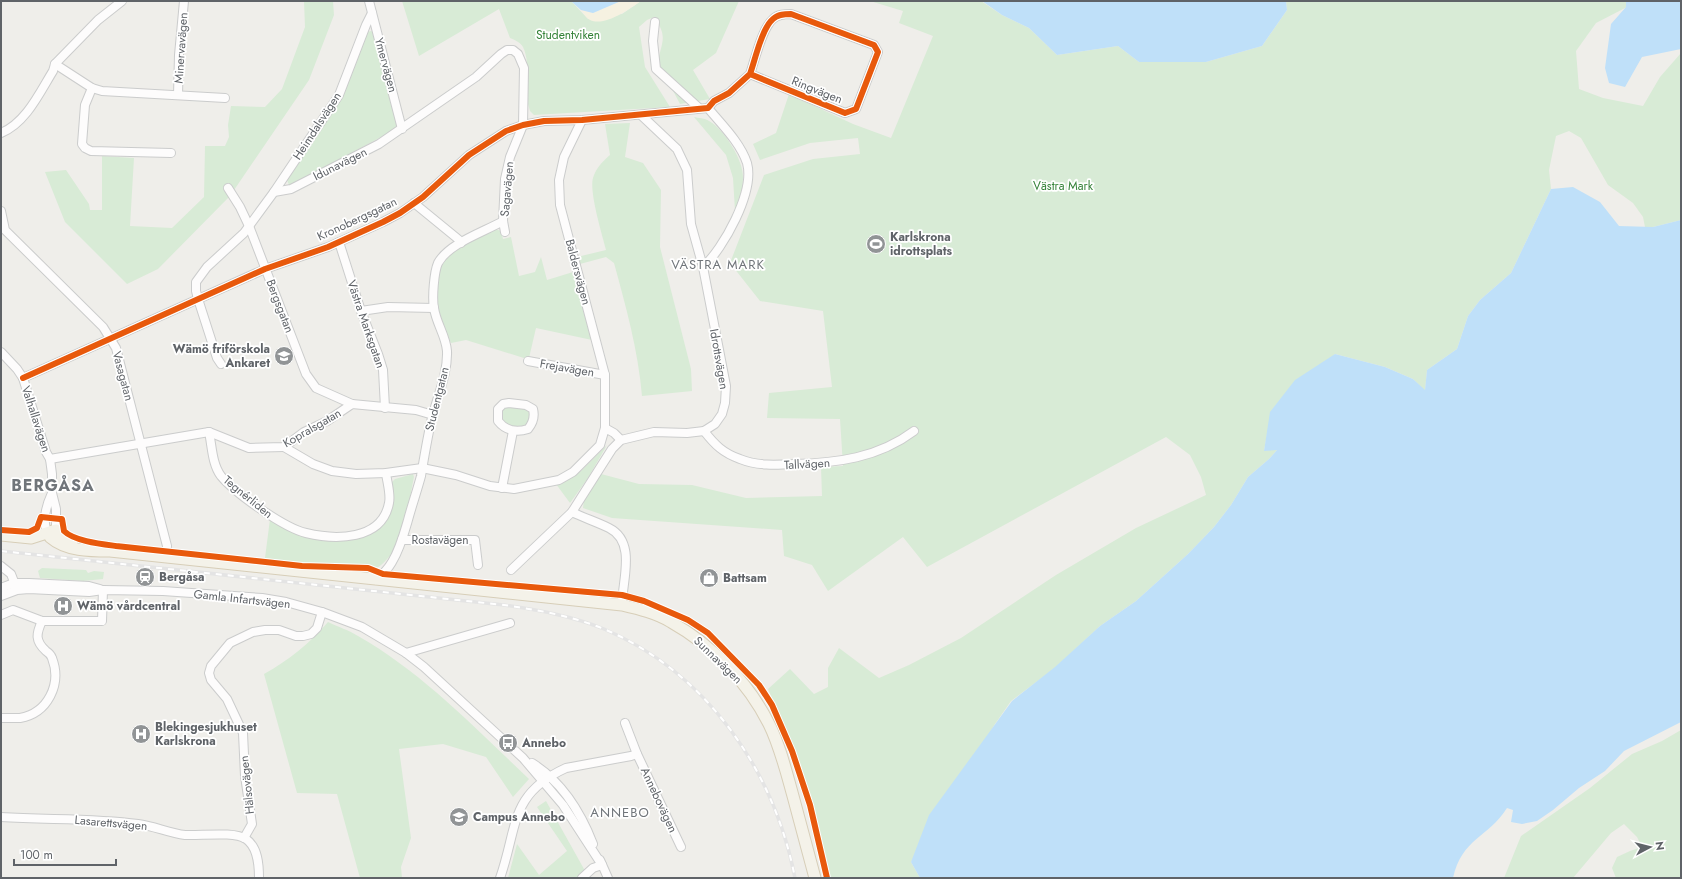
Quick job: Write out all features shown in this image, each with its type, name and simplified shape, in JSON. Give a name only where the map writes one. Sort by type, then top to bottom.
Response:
[{"type":"main road","points":[[1,534],[31,538],[51,534]]},
{"type":"main road","name":"Sunnavägen","points":[[51,534],[58,543],[71,548],[91,551],[110,551],[622,605],[648,611],[670,621],[713,651],[745,686],[769,724],[779,746],[815,878]]},
{"type":"street","points":[[1,134],[20,120],[53,71],[55,64],[98,20],[122,1]]},
{"type":"street","name":"Minervavägen","points":[[178,95],[179,55],[184,1]]},
{"type":"street","name":"Ymervägen","points":[[369,1],[402,129]]},
{"type":"street","name":"Heimdalsvägen","points":[[274,192],[339,96],[372,13]]},
{"type":"street","name":"Ringvägen","points":[[782,14],[791,14],[874,45],[878,52],[856,109],[845,113],[750,74],[767,25],[774,18],[782,14]]},
{"type":"street","points":[[656,22],[653,41],[656,69],[704,108],[734,140],[747,164],[747,182],[742,204],[733,226],[709,261],[703,267]]},
{"type":"street","name":"Idunavägen","points":[[274,192],[291,189],[379,144],[476,77],[507,50],[513,50],[518,54],[524,68],[523,125]]},
{"type":"street","name":"Minervavägen","points":[[55,64],[92,88],[102,91],[225,98]]},
{"type":"street","points":[[704,108],[729,92],[750,74]]},
{"type":"street","points":[[92,88],[85,105],[82,144],[85,148],[91,151],[170,153]]},
{"type":"street","name":"Kronobergsgatan","points":[[22,378],[265,269],[339,242],[383,222],[414,203],[469,155],[506,131],[523,125],[544,121],[582,120],[704,108]]},
{"type":"street","name":"Idrottsvägen","points":[[641,115],[662,133],[677,149],[687,170],[691,224],[703,267],[726,386],[722,414],[715,424],[704,431]]},
{"type":"street","name":"Baldersvägen","points":[[284,447],[313,464],[332,471],[356,474],[386,473],[422,468],[456,475],[490,486],[514,489],[559,480],[573,472],[600,446],[605,428],[605,375],[560,205],[559,180],[564,157],[582,120]]},
{"type":"street","name":"Sagavägen","points":[[506,232],[503,221],[505,179],[510,157],[523,125]]},
{"type":"street","name":"Bergsgatan","points":[[228,188],[240,207],[249,226],[306,374],[316,388],[352,404]]},
{"type":"street","points":[[221,364],[217,358],[198,299],[196,282],[207,267],[249,226],[274,192]]},
{"type":"street","points":[[414,203],[460,242]]},
{"type":"street","name":"Vasagatan","points":[[1,211],[3,231],[103,327],[116,348],[167,546],[166,557]]},
{"type":"street","name":"Studentgatan","points":[[376,580],[392,563],[402,540],[422,468],[443,377],[447,352],[446,342],[434,308],[435,275],[438,264],[443,256],[460,242],[487,231],[503,221]]},
{"type":"street","name":"Västra Marksgatan","points":[[339,242],[361,311],[378,354],[382,370],[385,408]]},
{"type":"street","points":[[361,311],[388,307],[434,308]]},
{"type":"street","name":"Valhallavägen","points":[[1,352],[17,369],[22,378],[46,452],[50,459],[52,493],[56,509],[51,534]]},
{"type":"street","name":"Frejavägen","points":[[528,361],[605,375]]},
{"type":"street","points":[[509,402],[526,405],[533,409],[533,420],[528,429],[513,431],[502,426],[498,421],[498,409],[503,404],[509,402]]},
{"type":"street","name":"Kopralsgatan","points":[[209,432],[249,448],[284,447],[304,432],[327,422],[352,404],[416,410],[433,415]]},
{"type":"street","points":[[605,428],[614,433],[621,440]]},
{"type":"street","points":[[502,488],[513,431]]},
{"type":"street","points":[[510,570],[572,512],[612,449],[621,440],[654,432],[704,431]]},
{"type":"street","name":"Tallvägen","points":[[704,431],[718,448],[740,460],[758,464],[776,465],[831,463],[861,457],[901,441],[914,431]]},
{"type":"street","points":[[50,459],[209,432]]},
{"type":"street","name":"Tegnérliden","points":[[209,432],[215,465],[221,475],[235,489],[271,517],[305,533],[350,536],[366,533],[377,526],[385,516],[389,502],[386,473]]},
{"type":"street","points":[[572,512],[586,519],[609,527],[616,532],[622,540],[625,548],[626,568],[623,584],[622,605]]},
{"type":"street","name":"Rostavägen","points":[[402,540],[475,540],[478,565]]},
{"type":"street","points":[[1,566],[8,570],[16,586]]},
{"type":"street","name":"Gamla Infartsvägen","points":[[16,586],[44,583],[89,586],[103,590]]},
{"type":"street","points":[[1,588],[16,586]]},
{"type":"street","points":[[1,596],[16,586]]},
{"type":"street","name":"Gamla Infartsvägen","points":[[16,586],[50,590],[89,592],[103,590],[163,591],[262,598],[286,602],[322,612],[362,627],[406,653],[443,684],[546,779],[602,865],[608,878]]},
{"type":"street","points":[[1,615],[13,610],[42,621],[102,621],[103,590]]},
{"type":"street","name":"Hälsovägen","points":[[244,838],[252,824],[246,784],[243,734],[227,699],[211,680],[209,673],[211,666],[230,644],[253,632],[278,630],[296,636],[311,634],[317,628],[322,612]]},
{"type":"street","points":[[1,718],[20,718],[33,713],[44,705],[51,696],[55,684],[54,668],[52,657],[39,645],[37,632],[42,621]]},
{"type":"street","points":[[406,653],[510,623]]},
{"type":"street","name":"Annebovägen","points":[[625,723],[637,754],[681,847]]},
{"type":"street","name":"Annebovägen","points":[[500,878],[520,806],[528,795],[546,779],[566,768],[637,754]]},
{"type":"street","name":"Lasarettsvägen","points":[[1,817],[78,819],[130,823],[151,826],[186,835],[224,835],[244,838]]},
{"type":"street","points":[[244,838],[255,850],[258,860],[259,878]]},
{"type":"street","points":[[582,878],[593,868],[602,865]]},
{"type":"green space","points":[[304,1],[333,1],[334,15],[309,80],[230,196],[158,269],[127,284],[65,222],[45,172],[66,170],[89,204],[90,210],[102,210],[102,156],[134,158],[130,226],[172,228],[204,197],[205,146],[225,146],[229,137],[228,125],[231,106],[265,107],[282,89],[305,27]]},
{"type":"green space","name":"Studentviken","points":[[402,1],[572,2],[588,19],[622,14],[641,1],[739,1],[716,53],[693,70],[710,99],[680,104],[658,62],[663,39],[661,29],[654,17],[647,20],[639,27],[645,67],[670,107],[534,115],[530,111],[528,104],[527,60],[525,53],[523,47],[516,40],[510,38],[499,9],[419,56]]},
{"type":"green space","name":"Västra Mark","points":[[870,1],[981,1],[1002,15],[1029,28],[1057,55],[1118,46],[1139,62],[1206,62],[1262,46],[1287,10],[1286,1],[1626,1],[1627,7],[1596,23],[1576,51],[1579,89],[1603,98],[1643,106],[1660,77],[1681,53],[1681,220],[1653,227],[1645,227],[1643,217],[1633,203],[1608,185],[1581,138],[1569,131],[1556,136],[1549,170],[1551,189],[1511,273],[1480,300],[1468,316],[1457,349],[1427,370],[1425,391],[1413,379],[1385,367],[1335,354],[1267,434],[1264,451],[1278,449],[1248,477],[1231,505],[1214,527],[1188,554],[1136,601],[1100,626],[1055,668],[1011,701],[995,724],[911,862],[920,878],[830,878],[797,759],[768,689],[790,669],[814,694],[828,687],[828,668],[839,648],[879,678],[909,665],[961,638],[1056,575],[1136,528],[1206,495],[1201,477],[1190,455],[1166,437],[927,567],[903,537],[828,591],[812,565],[784,556],[782,530],[612,518],[583,508],[584,499],[601,474],[639,484],[692,485],[746,498],[822,496],[821,467],[843,466],[840,419],[767,418],[769,393],[832,387],[823,311],[760,301],[730,263],[764,175],[813,159],[860,154],[858,138],[810,143],[760,160],[753,144],[776,133],[789,94],[853,124],[891,138],[933,36],[899,23],[903,11]]},
{"type":"green space","points":[[371,31],[375,33],[398,124],[396,129],[292,185],[289,185],[287,180],[341,99],[367,32]]},
{"type":"green space","points":[[694,117],[706,119],[715,125],[727,138],[737,155],[742,171],[743,182],[742,191],[735,211],[733,178],[726,155]]},
{"type":"green space","points":[[630,123],[625,157],[643,163],[661,190],[660,247],[691,369],[692,391],[642,396],[635,345],[614,263],[606,257],[580,264],[577,257],[606,250],[594,203],[592,184],[593,178],[600,165],[610,155],[605,124]]},
{"type":"green space","points":[[495,229],[501,231],[503,239],[511,237],[519,276],[535,272],[541,257],[547,280],[573,272],[592,340],[536,328],[529,358],[527,359],[466,340],[451,343],[436,309],[439,272],[442,264],[445,258],[454,250],[465,243]]},
{"type":"green space","points":[[509,405],[529,409],[531,412],[529,424],[519,428],[502,423],[502,408]]},
{"type":"green space","points":[[607,445],[588,478],[570,503],[556,484],[581,471]]},
{"type":"green space","points":[[413,474],[414,477],[405,525],[400,539],[389,557],[378,567],[374,569],[337,565],[321,566],[265,558],[270,519],[324,538],[351,540],[360,538],[377,529],[389,514],[392,504],[392,482],[395,479]]},
{"type":"green space","points":[[42,568],[86,570],[88,573],[94,571],[104,572],[103,579],[83,581],[40,578],[38,571]]},
{"type":"green space","points":[[328,622],[355,634],[405,667],[448,702],[529,779],[513,797],[486,757],[443,744],[399,749],[411,838],[401,867],[402,878],[360,878],[337,794],[297,793],[264,674],[298,651]]},
{"type":"green space","points":[[1681,730],[1681,878],[1616,878],[1612,868],[1617,857],[1642,847],[1637,837],[1624,824],[1611,833],[1573,878],[1504,878],[1521,836],[1590,788],[1632,754],[1662,741]]},
{"type":"green space","points":[[546,801],[589,878],[508,878],[517,844],[539,875],[567,851],[537,807]]},
{"type":"sand","points":[[621,1],[641,1],[617,16],[603,21],[596,22],[590,20],[581,10],[593,13]]},
{"type":"water","points":[[556,1],[621,1],[593,13],[581,10],[572,2]]},
{"type":"water","points":[[982,1],[1286,1],[1287,10],[1262,46],[1206,62],[1139,62],[1118,46],[1057,55],[1029,28],[1002,15]]},
{"type":"water","points":[[1626,1],[1681,1],[1681,49],[1642,57],[1625,87],[1609,83],[1605,68],[1611,24],[1626,7]]},
{"type":"water","points":[[1573,187],[1600,202],[1619,226],[1653,227],[1681,220],[1681,722],[1624,751],[1605,771],[1579,788],[1553,810],[1537,821],[1522,824],[1511,822],[1513,810],[1507,808],[1492,826],[1469,846],[1457,865],[1453,878],[920,878],[911,862],[929,815],[1012,701],[1055,667],[1100,626],[1136,601],[1188,554],[1214,527],[1231,505],[1248,477],[1277,450],[1264,451],[1270,412],[1295,380],[1335,354],[1385,367],[1413,379],[1425,390],[1427,370],[1457,349],[1468,316],[1480,300],[1511,273],[1551,189]]},
{"type":"railway","points":[[1,551],[504,605],[555,614],[592,624],[641,648],[674,671],[704,699],[730,730],[752,763],[771,800],[785,838],[795,878]]},
{"type":"cycle path","points":[[23,378],[265,269],[328,247],[383,222],[400,213],[423,197],[469,155],[506,131],[523,125],[544,121],[582,120],[708,108],[714,101],[729,93],[750,74],[845,113],[856,109],[878,52],[874,45],[791,14],[782,15],[773,19],[765,29],[750,74]]},
{"type":"cycle path","points":[[1,530],[29,532],[37,528],[41,517],[62,519],[64,531],[68,534],[88,542],[116,546],[302,566],[368,568],[383,574],[622,595],[644,601],[688,620],[708,633],[759,685],[772,705],[792,751],[810,805],[827,878]]},
{"type":"place","name":"Karlskrona idrottsplats","points":[[876,244]]},
{"type":"place","name":"Wämö friförskola Ankaret","points":[[284,356]]},
{"type":"place","name":"Bergåsa","points":[[145,577]]},
{"type":"place","name":"Battsam","points":[[709,578]]},
{"type":"place","name":"Wämö vårdcentral","points":[[63,606]]},
{"type":"place","name":"Blekingesjukhuset Karlskrona","points":[[141,734]]},
{"type":"place","name":"Annebo","points":[[508,743]]},
{"type":"place","name":"Campus Annebo","points":[[459,817]]},
{"type":"district","name":"VÄSTRA MARK","points":[[718,264]]},
{"type":"district","name":"BERGÅSA","points":[[53,485]]},
{"type":"district","name":"ANNEBO","points":[[620,812]]}]
